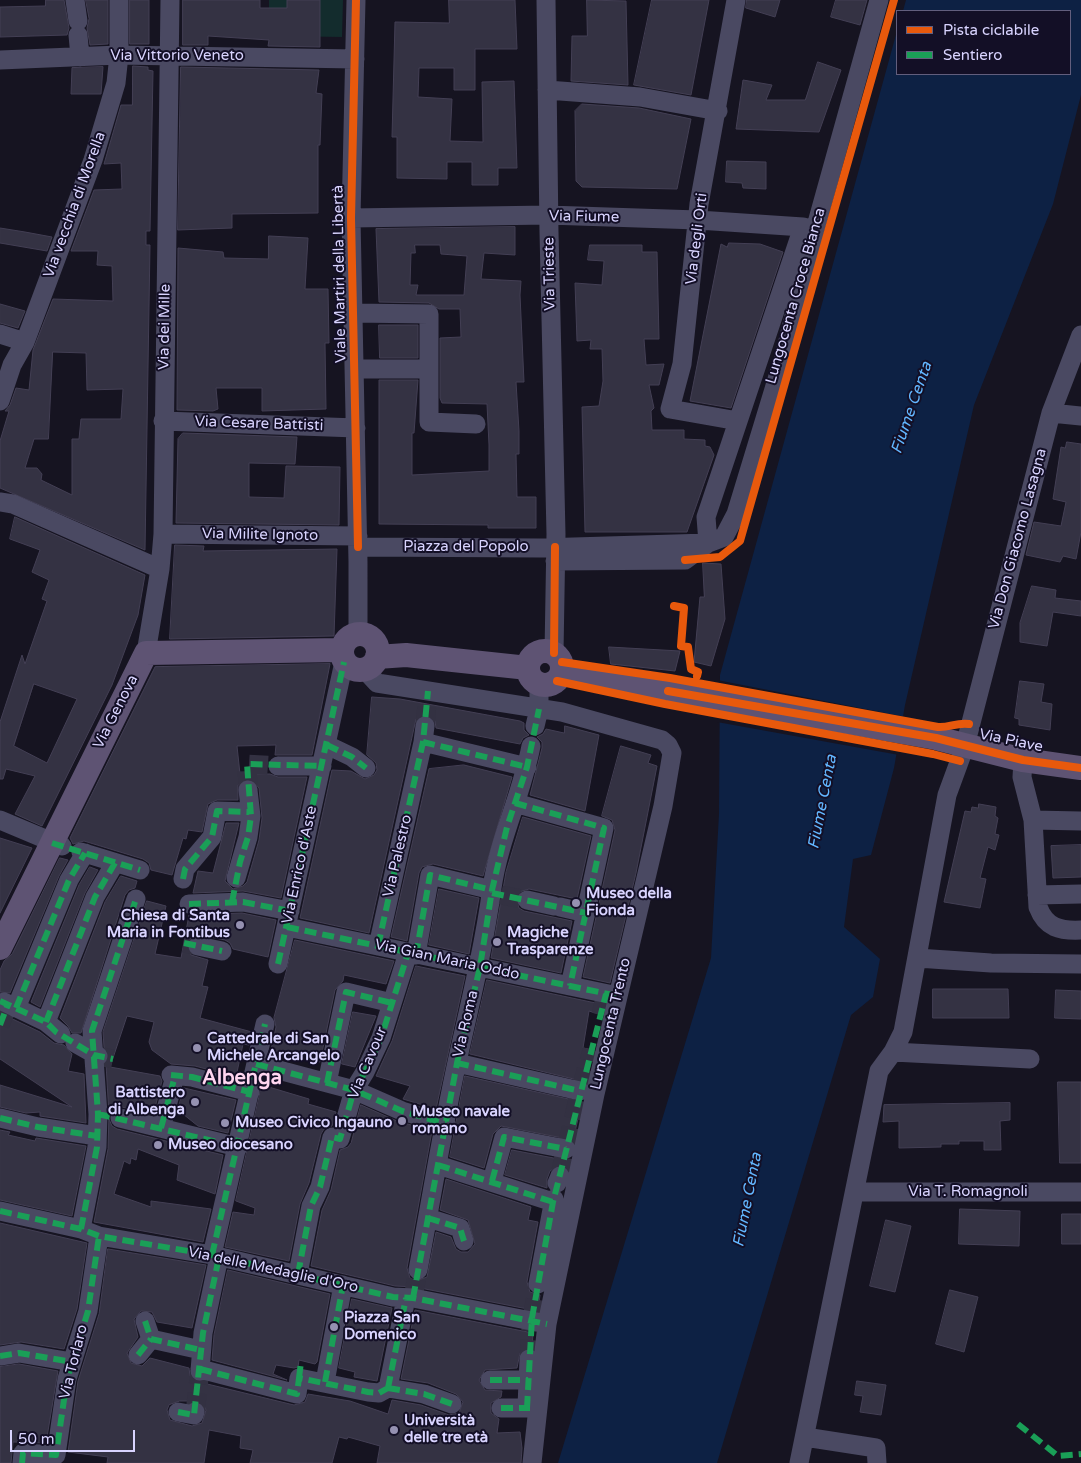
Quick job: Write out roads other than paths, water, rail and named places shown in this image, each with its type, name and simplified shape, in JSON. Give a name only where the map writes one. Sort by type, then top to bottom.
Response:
[{"type":"main road","points":[[146,653],[411,655],[546,673]]},
{"type":"main road","name":"Via Genova","points":[[0,948],[57,844],[146,653]]},
{"type":"main road","name":"Via Piave","points":[[546,673],[668,691],[936,738],[1023,760],[1081,768]]},
{"type":"street","points":[[76,0],[80,57]]},
{"type":"street","name":"Via vecchia di Morella","points":[[0,402],[12,365],[25,342],[93,160],[116,83],[119,55],[119,0]]},
{"type":"street","name":"Via dei Mille","points":[[146,653],[160,569],[162,534],[170,0]]},
{"type":"street","name":"Viale Martiri della Libertà","points":[[356,0],[351,218],[358,541]]},
{"type":"street","name":"Via Trieste","points":[[546,0],[555,554]]},
{"type":"street","name":"Via degli Orti","points":[[736,0],[698,220],[682,364],[670,409],[738,422]]},
{"type":"street","name":"Lungocenta Croce Bianca","points":[[809,228],[785,352],[736,514],[724,537],[708,543],[706,517],[738,422],[809,228],[880,0]]},
{"type":"street","name":"Via Vittorio Veneto","points":[[0,60],[119,55],[355,59]]},
{"type":"street","points":[[547,90],[640,97],[718,111]]},
{"type":"street","name":"Via Fiume","points":[[351,218],[548,215],[698,220],[809,228]]},
{"type":"street","points":[[353,313],[429,314],[429,422],[476,424]]},
{"type":"street","points":[[0,334],[25,342]]},
{"type":"street","name":"Via Don Giacomo Lasagna","points":[[800,1463],[879,1071],[893,1052],[903,1032],[947,795],[965,746],[1051,413],[1081,335]]},
{"type":"street","points":[[354,369],[429,369]]},
{"type":"street","points":[[1051,413],[1081,416]]},
{"type":"street","name":"Via Cesare Battisti","points":[[163,421],[356,428]]},
{"type":"street","points":[[0,502],[13,504],[160,569]]},
{"type":"street","name":"Via Milite Ignoto","points":[[162,534],[358,541]]},
{"type":"street","points":[[358,541],[357,654],[377,683],[427,698],[537,718],[546,673],[555,554]]},
{"type":"street","name":"Piazza del Popolo","points":[[358,541],[555,554],[708,543]]},
{"type":"street","name":"Via Enrico d'Aste","points":[[278,964],[327,745],[357,654]]},
{"type":"street","name":"Lungocenta Trento","points":[[532,1463],[535,1323],[594,1094],[608,1001],[663,806],[672,753],[668,745],[662,740],[562,712],[537,718]]},
{"type":"street","name":"Via Palestro","points":[[378,946],[424,734],[525,774]]},
{"type":"street","points":[[327,745],[352,757],[366,768]]},
{"type":"street","name":"Via Roma","points":[[418,1270],[457,1063],[480,967],[515,803],[525,774],[531,746]]},
{"type":"street","points":[[1023,760],[1022,777],[1033,820],[1038,907],[1048,923],[1057,929],[1081,930]]},
{"type":"street","points":[[278,766],[322,766]]},
{"type":"street","points":[[234,891],[248,837],[251,816],[249,812],[248,790]]},
{"type":"street","points":[[515,803],[604,828],[570,986]]},
{"type":"street","points":[[183,879],[185,869],[212,837],[217,811],[249,812]]},
{"type":"street","points":[[0,820],[57,844]]},
{"type":"street","points":[[1033,820],[1081,821]]},
{"type":"street","points":[[96,1055],[68,1039],[46,1022],[9,1006],[68,880],[83,853],[140,870]]},
{"type":"street","points":[[46,1022],[95,897],[115,863]]},
{"type":"street","name":"Via Cavour","points":[[306,1276],[311,1206],[320,1187],[331,1136],[340,1138],[354,1090],[381,1038],[392,1003],[412,954],[430,875],[495,893]]},
{"type":"street","name":"Via Gian Maria Oddo","points":[[189,904],[234,891],[244,902],[288,919],[378,946],[570,986],[608,1001]]},
{"type":"street","points":[[1037,895],[1081,894]]},
{"type":"street","points":[[81,1229],[97,1136],[110,1116],[92,1031],[136,899]]},
{"type":"street","points":[[527,900],[586,913]]},
{"type":"street","points":[[198,946],[222,951]]},
{"type":"street","points":[[916,958],[991,963],[1081,964]]},
{"type":"street","points":[[327,1083],[343,997],[392,1003]]},
{"type":"street","points":[[592,1050],[608,1001]]},
{"type":"street","points":[[203,1347],[216,1256],[265,1024]]},
{"type":"street","points":[[893,1052],[1030,1059]]},
{"type":"street","points":[[457,1063],[580,1091]]},
{"type":"street","points":[[256,1064],[354,1090],[402,1111],[446,1124]]},
{"type":"street","points":[[161,1128],[173,1075],[192,1077],[250,1092]]},
{"type":"street","points":[[110,1116],[238,1147]]},
{"type":"street","points":[[0,1118],[38,1127],[97,1136]]},
{"type":"street","points":[[492,1181],[504,1137],[566,1149]]},
{"type":"street","points":[[438,1165],[492,1181],[556,1190],[538,1284]]},
{"type":"street","name":"Via T. Romagnoli","points":[[856,1192],[1081,1192]]},
{"type":"street","name":"Via delle Medaglie d'Oro","points":[[0,1212],[81,1229],[100,1236],[216,1256],[343,1285],[535,1323]]},
{"type":"street","points":[[428,1218],[460,1228],[464,1241]]},
{"type":"street","name":"Via Torlaro","points":[[20,1453],[56,1455],[67,1379],[88,1311],[100,1236]]},
{"type":"street","points":[[325,1382],[343,1285]]},
{"type":"street","points":[[388,1388],[406,1298]]},
{"type":"street","points":[[145,1321],[151,1339]]},
{"type":"street","points":[[151,1339],[203,1347],[299,1378],[368,1392],[379,1393],[388,1388],[424,1394],[452,1404]]},
{"type":"street","points":[[138,1355],[151,1339]]},
{"type":"street","points":[[0,1356],[19,1353],[72,1362]]},
{"type":"street","points":[[501,1408],[528,1408],[528,1360]]},
{"type":"street","points":[[490,1380],[528,1380]]},
{"type":"street","points":[[806,1437],[876,1448],[877,1463]]},
{"type":"water","name":"Fiume Centa","points":[[906,0],[1081,0],[1081,95],[1053,204],[974,405],[905,705],[894,768],[871,855],[853,859],[844,927],[880,959],[873,997],[851,1015],[717,1463],[558,1463],[711,958],[719,814],[720,675],[896,35],[896,75],[1071,75],[1071,10],[903,10]]},
{"type":"tunnel","points":[[425,726],[427,704]]},
{"type":"tunnel","points":[[248,790],[247,764],[278,766]]},
{"type":"tunnel","points":[[501,895],[527,900]]},
{"type":"tunnel","points":[[184,943],[198,946]]},
{"type":"tunnel","points":[[601,1015],[605,998]]},
{"type":"tunnel","points":[[0,1025],[7,1008]]},
{"type":"tunnel","points":[[581,1088],[592,1050]]},
{"type":"tunnel","points":[[98,1056],[113,1059]]},
{"type":"tunnel","points":[[567,1146],[579,1095]]},
{"type":"tunnel","points":[[560,1176],[565,1151]]},
{"type":"tunnel","points":[[413,1298],[418,1270]]},
{"type":"tunnel","points":[[532,1318],[538,1284]]},
{"type":"tunnel","points":[[529,1359],[531,1328]]},
{"type":"tunnel","points":[[195,1412],[200,1371]]},
{"type":"place","name":"Museo della Fionda","points":[[576,903]]},
{"type":"place","name":"Chiesa di Santa Maria in Fontibus","points":[[240,925]]},
{"type":"place","name":"Magiche Trasparenze","points":[[497,942]]},
{"type":"place","name":"Cattedrale di San Michele Arcangelo","points":[[197,1048]]},
{"type":"place","name":"Battistero di Albenga","points":[[195,1102]]},
{"type":"place","name":"Museo navale romano","points":[[402,1121]]},
{"type":"place","name":"Museo Civico Ingauno","points":[[225,1123]]},
{"type":"place","name":"Museo diocesano","points":[[158,1145]]},
{"type":"place","name":"Piazza San Domenico","points":[[334,1327]]},
{"type":"place","name":"Università delle tre età","points":[[394,1430]]},
{"type":"district","name":"Albenga","points":[[242,1079]]}]
